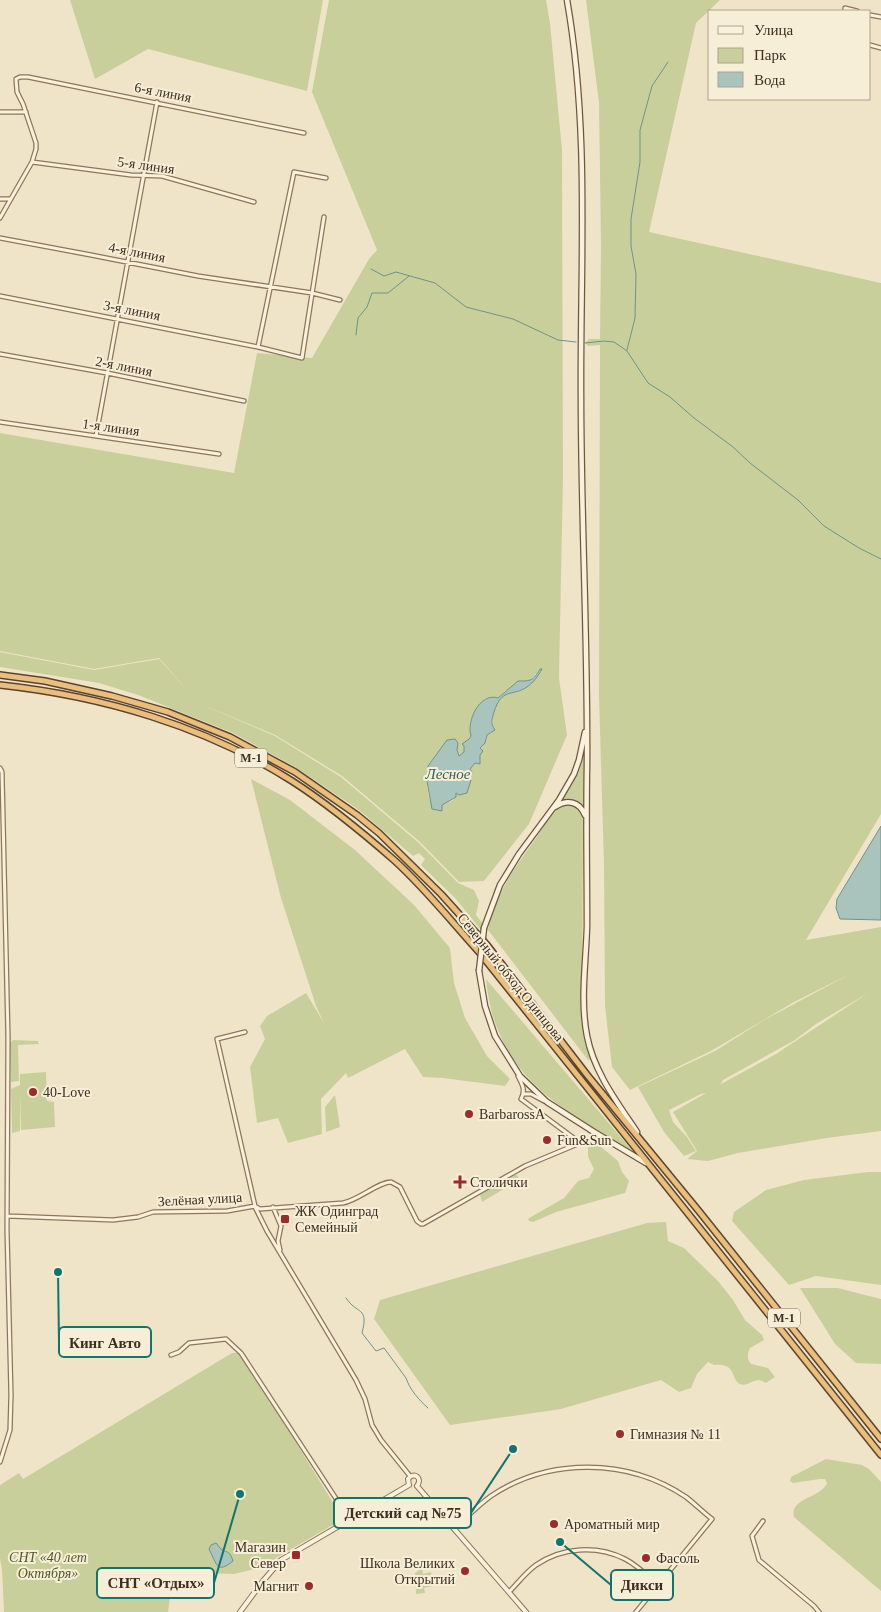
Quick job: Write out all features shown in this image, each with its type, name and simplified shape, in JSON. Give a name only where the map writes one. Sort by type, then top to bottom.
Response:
[{"type":"highway","name":"Северный обход Одинцова","points":[[0,675],[45,681],[112,696],[160,710],[230,737],[295,772],[356,815],[404,857],[487,946],[588,1076],[881,1439]]},
{"type":"highway","name":"Северный обход Одинцова","points":[[0,685],[43,690],[79,697],[143,714],[191,732],[250,758],[312,795],[395,861],[435,901],[478,952],[881,1455]]},
{"type":"main road","name":"М-1","points":[[567,0],[578,96],[582,175],[581,400],[587,699],[587,927],[584,1011],[590,1050],[604,1080],[643,1142]]},
{"type":"main road","name":"М-1","points":[[587,699],[585,730],[579,760],[567,787],[519,854],[500,885],[484,928],[479,971],[489,1020],[495,1036],[520,1076],[547,1102],[646,1163]]},
{"type":"main road","points":[[551,810],[562,802],[574,802],[583,811],[586,823]]},
{"type":"street","name":"6-я линия","points":[[26,112],[17,92],[16,79],[20,77],[157,102],[304,133]]},
{"type":"street","points":[[96,436],[157,102]]},
{"type":"street","points":[[0,112],[26,112],[36,143],[32,162],[0,218]]},
{"type":"street","name":"5-я линия","points":[[32,162],[143,176],[162,176],[254,202]]},
{"type":"street","points":[[258,347],[294,172],[326,178]]},
{"type":"street","points":[[0,198],[11,198]]},
{"type":"street","points":[[312,294],[324,217]]},
{"type":"street","name":"4-я линия","points":[[0,238],[2,240],[198,276],[340,300]]},
{"type":"street","name":"3-я линия","points":[[0,296],[117,318],[302,358],[312,294]]},
{"type":"street","name":"2-я линия","points":[[0,354],[244,401]]},
{"type":"street","name":"1-я линия","points":[[0,422],[219,454]]},
{"type":"street","points":[[0,1462],[10,1430],[8,1037],[1,770]]},
{"type":"street","name":"Зелёная улица","points":[[8,1216],[113,1220],[138,1217],[153,1212],[227,1211],[255,1206],[217,1039],[245,1032]]},
{"type":"street","points":[[255,1206],[260,1209],[348,1202],[384,1183],[392,1182],[400,1187],[418,1223],[423,1224],[526,1166],[580,1142],[521,1099],[524,1094],[522,1084],[510,1061]]},
{"type":"street","points":[[524,1094],[531,1094],[547,1102]]},
{"type":"street","points":[[255,1206],[264,1225],[356,1380],[365,1399],[376,1433],[410,1476],[414,1475],[418,1478],[419,1483],[417,1486]]},
{"type":"street","points":[[273,1207],[281,1226],[278,1240],[280,1252]]},
{"type":"street","points":[[171,1356],[190,1343],[225,1338],[242,1353],[350,1520]]},
{"type":"street","points":[[454,1529],[493,1495],[516,1482],[535,1475],[579,1467],[629,1472],[648,1478],[686,1497],[712,1519],[636,1612]]},
{"type":"street","points":[[409,1485],[407,1480],[410,1476]]},
{"type":"street","points":[[240,1612],[281,1560],[409,1485],[417,1486]]},
{"type":"street","points":[[417,1486],[526,1612]]},
{"type":"street","points":[[764,1521],[752,1536],[759,1560],[819,1612]]},
{"type":"street","points":[[509,1592],[529,1571],[545,1560],[567,1552],[585,1549],[624,1558],[658,1585]]},
{"type":"green space","points":[[70,0],[323,0],[307,91],[148,49],[95,79]]},
{"type":"green space","points":[[329,0],[546,0],[550,23],[562,150],[563,478],[559,678],[567,735],[529,824],[484,881],[459,882],[420,842],[342,776],[275,735],[198,703],[275,736],[341,777],[419,843],[458,883],[474,890],[479,901],[476,915],[483,924],[481,930],[456,899],[421,865],[425,859],[419,853],[413,856],[359,810],[295,767],[233,733],[138,695],[99,683],[0,667],[0,652],[94,670],[159,659],[189,692],[159,658],[94,669],[0,651],[0,433],[234,473],[257,353],[312,358],[369,259],[377,250],[312,92]],"holes":[[[540,669],[528,685],[507,694],[499,701],[493,716],[493,732],[487,735],[485,743],[480,749],[478,764],[475,763],[470,769],[467,790],[456,793],[453,800],[442,805],[429,798],[427,775],[433,759],[441,753],[457,750],[459,756],[464,752],[464,746],[471,735],[471,719],[486,698],[498,698],[505,691],[531,680]]]},
{"type":"green space","points":[[586,0],[720,0],[696,23],[649,232],[881,283],[881,814],[806,940],[881,927],[881,1131],[738,1153],[708,1161],[687,1159],[697,1151],[673,1112],[706,1093],[669,1110],[673,1122],[687,1137],[696,1151],[684,1156],[664,1132],[638,1087],[715,1051],[764,1020],[852,973],[794,1002],[711,1051],[630,1090],[612,1067],[605,1006],[604,865],[599,697],[600,345],[588,346],[585,343],[589,339],[600,339],[599,103]],"holes":[[[868,993],[776,1054],[721,1084],[723,1080],[795,1040],[816,1024]]]},
{"type":"green space","points":[[586,751],[584,806],[576,801],[563,799],[578,774]]},
{"type":"green space","points":[[251,779],[290,800],[355,850],[414,905],[450,948],[454,983],[465,1018],[487,1056],[510,1079],[505,1086],[423,1077],[405,1049],[348,1078],[346,1073],[321,1099],[322,1134],[288,1143],[278,1118],[257,1123],[250,1067],[265,1039],[260,1026],[267,1016],[306,993],[324,1023],[316,1006],[281,898]]},
{"type":"green space","points":[[567,804],[577,809],[583,818],[582,1012],[584,1038],[591,1059],[588,1060],[488,930],[495,905],[514,870],[549,818]]},
{"type":"green space","points":[[486,979],[636,1155],[558,1105],[536,1086],[518,1065],[503,1041],[492,1013]]},
{"type":"green space","points":[[13,1040],[38,1041],[39,1044],[18,1045],[19,1081],[11,1082],[10,1043]]},
{"type":"green space","name":"40-Love","points":[[46,1072],[47,1101],[54,1102],[55,1127],[21,1130],[20,1094],[20,1131],[12,1133],[11,1089],[20,1085],[20,1074]]},
{"type":"green space","points":[[335,1095],[340,1127],[326,1132],[325,1107]]},
{"type":"green space","points":[[588,1145],[600,1146],[618,1161],[622,1172],[629,1181],[625,1193],[556,1212],[533,1222],[529,1221],[528,1219],[531,1217],[564,1198],[578,1181],[589,1178],[594,1169],[588,1157]]},
{"type":"green space","points":[[881,1172],[881,1285],[816,1276],[789,1285],[732,1221],[734,1212],[766,1190],[804,1180]]},
{"type":"green space","points":[[517,1175],[519,1180],[482,1202],[480,1195]]},
{"type":"green space","points":[[666,1222],[668,1241],[684,1248],[718,1281],[733,1300],[745,1320],[762,1335],[764,1340],[750,1348],[748,1357],[751,1364],[768,1368],[775,1377],[766,1383],[758,1380],[743,1385],[740,1384],[730,1368],[708,1362],[697,1374],[691,1388],[679,1392],[661,1380],[561,1409],[450,1425],[374,1319],[380,1300],[647,1223]]},
{"type":"green space","points":[[800,1288],[838,1288],[881,1299],[881,1364],[856,1363],[835,1344]]},
{"type":"green space","name":"СНТ «40 лет Октября»","points":[[232,1353],[241,1353],[343,1519],[276,1558],[271,1565],[234,1574],[198,1573],[172,1583],[168,1612],[4,1612],[0,1559],[0,1485],[19,1473],[23,1479]]},
{"type":"green space","points":[[826,1459],[862,1465],[869,1469],[881,1482],[881,1591],[794,1517],[796,1506],[819,1492],[827,1483],[825,1479],[820,1479],[793,1483],[790,1481],[791,1477]]},
{"type":"green space","points":[[422,1568],[423,1574],[431,1572],[433,1586],[424,1588],[425,1593],[416,1594],[415,1573]]},
{"type":"water","name":"Лесное","points":[[542,669],[536,679],[529,685],[522,690],[504,696],[497,704],[492,721],[495,730],[487,735],[485,743],[480,748],[483,751],[480,755],[480,764],[475,763],[470,769],[472,772],[468,777],[471,780],[467,793],[459,795],[456,793],[456,797],[442,805],[442,811],[432,809],[427,781],[428,766],[447,740],[455,739],[458,743],[457,750],[459,756],[464,752],[462,744],[471,736],[471,723],[480,703],[491,697],[498,698],[518,681],[531,679]]},
{"type":"water","points":[[881,826],[881,920],[840,919],[836,908],[837,899]]},
{"type":"water","points":[[216,1543],[232,1557],[233,1561],[224,1567],[218,1566],[209,1549],[211,1545]]},
{"type":"waterway","points":[[627,350],[635,318],[636,274],[631,246],[631,219],[640,162],[640,130],[652,86],[668,62]]},
{"type":"waterway","points":[[371,269],[384,276],[396,272],[435,283],[466,307],[513,319],[558,340],[576,342]]},
{"type":"waterway","points":[[356,335],[358,318],[367,307],[372,293],[388,293],[409,276]]},
{"type":"waterway","points":[[585,343],[614,342],[627,351],[648,383],[670,397],[694,418],[733,447],[750,463],[798,500],[824,526],[859,548],[881,559]]},
{"type":"waterway","points":[[346,1298],[363,1315],[362,1333],[376,1351],[384,1348],[415,1394],[428,1408]]},
{"type":"place","name":"40-Love","points":[[33,1092]]},
{"type":"place","name":"BarbarossA","points":[[469,1114]]},
{"type":"place","name":"Fun&Sun","points":[[547,1140]]},
{"type":"place","name":"Столички","points":[[460,1182]]},
{"type":"place","name":"ЖК Одинград Семейный","points":[[285,1219]]},
{"type":"place","name":"Кинг Авто","points":[[58,1272]]},
{"type":"place","name":"Гимназия № 11","points":[[620,1434]]},
{"type":"place","name":"Детский сад №75","points":[[513,1449]]},
{"type":"place","name":"СНТ «Отдых»","points":[[240,1494]]},
{"type":"place","name":"Ароматный мир","points":[[554,1524]]},
{"type":"place","name":"Дикси","points":[[560,1542]]},
{"type":"place","name":"Магазин Север","points":[[296,1555]]},
{"type":"place","name":"Фасоль","points":[[646,1558]]},
{"type":"place","name":"Школа Великих Открытий","points":[[465,1571]]},
{"type":"place","name":"Магнит","points":[[309,1586]]}]
